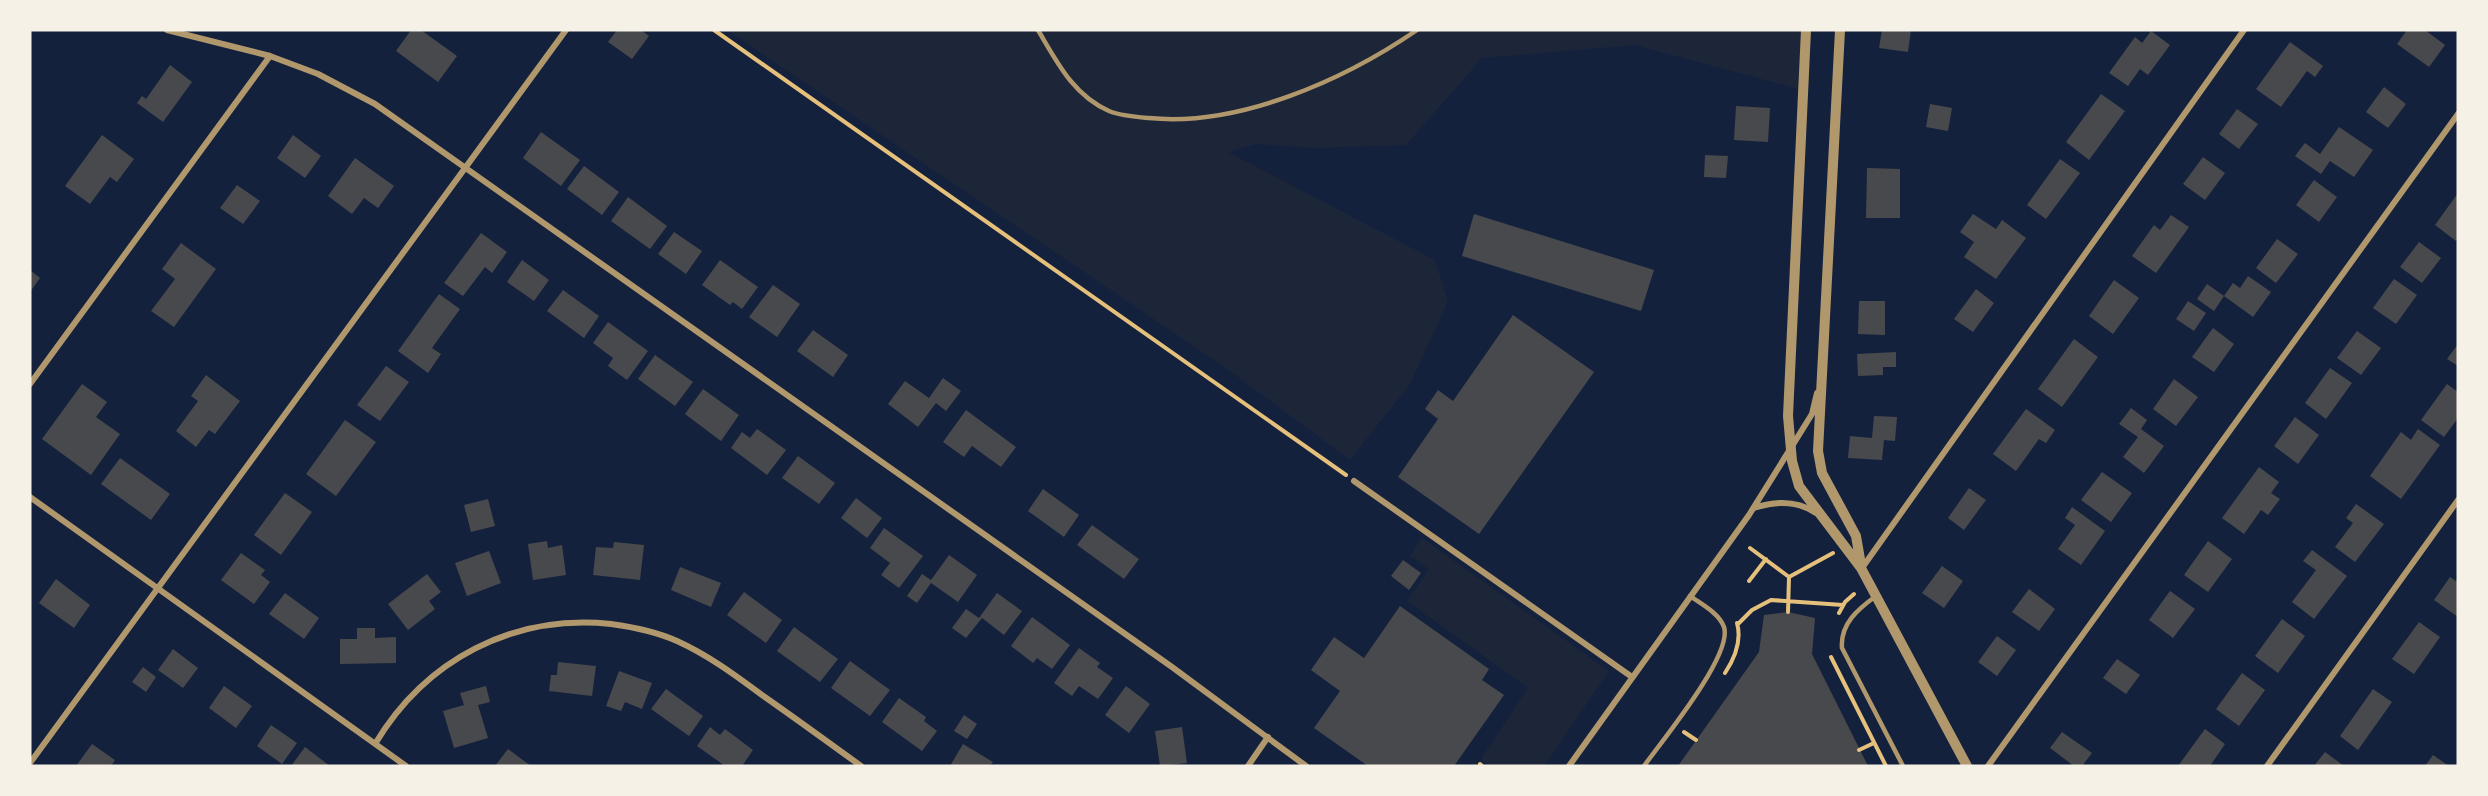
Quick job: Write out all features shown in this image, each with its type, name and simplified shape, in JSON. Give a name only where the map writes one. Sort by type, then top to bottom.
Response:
[{"type":"street","points":[[167,30],[270,56],[318,74],[375,104],[1172,667],[1306,766]]},
{"type":"street","points":[[30,763],[566,30]]},
{"type":"street","points":[[1806,30],[1789,397],[1791,450],[1799,486],[1862,568],[1967,766]]},
{"type":"street","points":[[1840,30],[1818,451],[1822,473],[1856,537],[1862,568]]},
{"type":"street","points":[[1862,568],[2244,30]]},
{"type":"street","points":[[30,384],[270,56]]},
{"type":"street","points":[[1988,766],[2458,114]]},
{"type":"street","points":[[1569,766],[1753,508],[1791,450],[1812,414],[1822,377]]},
{"type":"street","points":[[1354,481],[1632,677]]},
{"type":"street","points":[[30,497],[406,766]]},
{"type":"street","points":[[2267,766],[2458,500]]},
{"type":"street","points":[[1753,508],[1775,502],[1787,503],[1811,510],[1823,519]]},
{"type":"street","points":[[375,744],[396,713],[432,676],[478,647],[522,629],[554,623],[586,622],[623,626],[676,640],[726,669],[861,766]]},
{"type":"street","points":[[1248,766],[1268,737]]},
{"type":"lane","points":[[1038,30],[1070,83],[1083,95],[1109,111],[1129,117],[1159,119],[1220,114],[1273,102],[1334,77],[1417,30]]},
{"type":"lane","points":[[1644,766],[1709,674],[1723,648],[1724,627],[1719,618],[1690,596]]},
{"type":"lane","points":[[1876,596],[1854,613],[1843,631],[1842,648],[1903,766]]},
{"type":"path","points":[[714,30],[1354,481]]},
{"type":"path","points":[[1750,548],[1789,576]]},
{"type":"path","points":[[1789,576],[1833,553]]},
{"type":"path","points":[[1749,581],[1766,559]]},
{"type":"path","points":[[1788,612],[1789,576]]},
{"type":"path","points":[[1737,625],[1752,610],[1771,600],[1842,606],[1854,594]]},
{"type":"path","points":[[1684,731],[1696,740]]},
{"type":"path","points":[[1859,750],[1874,743]]},
{"type":"shaded area","points":[[727,30],[1802,30],[1799,89],[1635,45],[1482,58],[1406,145],[1315,148],[1256,144],[1228,152],[1435,260],[1448,301],[1410,384],[1350,460],[1223,366]]},
{"type":"shaded area","points":[[1422,538],[1609,671],[1544,766],[1491,766],[1481,759],[1528,688],[1407,601],[1429,569],[1410,556]]},
{"type":"building","points":[[411,30],[421,30],[457,56],[438,82],[396,51]]},
{"type":"building","points":[[617,30],[641,30],[649,36],[632,59],[608,42]]},
{"type":"building","points":[[1882,30],[1911,30],[1908,52],[1879,48]]},
{"type":"building","points":[[2407,30],[2425,30],[2445,45],[2429,67],[2397,44]]},
{"type":"building","points":[[2151,31],[2170,45],[2148,75],[2140,69],[2128,86],[2109,73],[2135,37],[2142,43]]},
{"type":"building","points":[[2290,42],[2323,66],[2315,77],[2307,71],[2281,107],[2256,89]]},
{"type":"building","points":[[170,65],[192,82],[163,122],[137,103],[142,96],[146,99]]},
{"type":"building","points":[[2384,87],[2406,104],[2388,128],[2366,112]]},
{"type":"building","points":[[2101,94],[2125,111],[2089,160],[2066,142]]},
{"type":"building","points":[[1930,104],[1952,108],[1948,131],[1926,127]]},
{"type":"building","points":[[1736,106],[1770,108],[1768,142],[1734,140]]},
{"type":"building","points":[[2237,109],[2258,124],[2239,149],[2219,134]]},
{"type":"building","points":[[2339,127],[2373,150],[2354,177],[2330,161],[2321,174],[2295,156],[2305,143],[2320,154]]},
{"type":"building","points":[[541,132],[580,160],[561,186],[523,158]]},
{"type":"building","points":[[102,135],[134,159],[117,182],[110,177],[90,204],[65,186]]},
{"type":"building","points":[[293,135],[321,156],[305,178],[277,158]]},
{"type":"building","points":[[1705,155],[1728,156],[1726,178],[1704,177]]},
{"type":"building","points":[[2203,157],[2225,173],[2205,200],[2183,184]]},
{"type":"building","points":[[355,158],[394,186],[378,208],[364,198],[352,214],[328,196]]},
{"type":"building","points":[[2060,159],[2080,173],[2046,219],[2027,205]]},
{"type":"building","points":[[584,166],[619,192],[602,215],[567,189]]},
{"type":"building","points":[[1867,168],[1900,169],[1900,218],[1866,218]]},
{"type":"building","points":[[2314,180],[2337,197],[2319,222],[2296,205]]},
{"type":"building","points":[[237,185],[260,201],[243,224],[220,208]]},
{"type":"building","points":[[2458,193],[2458,239],[2456,241],[2435,225]]},
{"type":"building","points":[[628,197],[667,226],[650,249],[611,221]]},
{"type":"building","points":[[1474,214],[1654,270],[1641,311],[1462,256]]},
{"type":"building","points":[[1973,214],[1996,229],[2002,220],[2026,238],[1996,279],[1964,257],[1974,242],[1960,232]]},
{"type":"building","points":[[2171,215],[2189,227],[2156,273],[2132,256],[2154,225],[2160,230]]},
{"type":"building","points":[[674,232],[702,251],[686,274],[658,254]]},
{"type":"building","points":[[481,233],[507,252],[492,273],[485,267],[463,296],[444,283]]},
{"type":"building","points":[[2277,239],[2298,254],[2276,283],[2256,268]]},
{"type":"building","points":[[2419,242],[2441,258],[2422,283],[2400,267]]},
{"type":"building","points":[[181,243],[216,269],[174,327],[151,311],[175,279],[162,269]]},
{"type":"building","points":[[522,260],[549,280],[534,301],[507,282]]},
{"type":"building","points":[[720,260],[758,287],[742,309],[733,302],[730,305],[702,285]]},
{"type":"building","points":[[30,270],[40,278],[30,292]]},
{"type":"building","points":[[2248,276],[2271,292],[2253,317],[2224,296],[2233,283],[2240,288]]},
{"type":"building","points":[[2394,279],[2417,295],[2396,324],[2373,308]]},
{"type":"building","points":[[2114,280],[2139,298],[2113,334],[2089,316]]},
{"type":"building","points":[[2207,284],[2224,296],[2214,311],[2197,299]]},
{"type":"building","points":[[773,285],[800,304],[777,337],[749,317]]},
{"type":"building","points":[[1976,289],[1994,303],[1973,332],[1954,319]]},
{"type":"building","points":[[563,290],[599,316],[584,338],[547,311]]},
{"type":"building","points":[[439,294],[460,309],[432,348],[441,354],[428,373],[398,351]]},
{"type":"building","points":[[1859,301],[1885,301],[1885,335],[1858,334]]},
{"type":"building","points":[[2188,301],[2206,313],[2194,331],[2176,319]]},
{"type":"building","points":[[1513,315],[1594,372],[1479,534],[1398,477],[1438,419],[1425,409],[1438,390],[1453,401]]},
{"type":"building","points":[[608,322],[648,351],[627,380],[608,366],[613,358],[593,343]]},
{"type":"building","points":[[2213,328],[2234,344],[2214,372],[2192,357]]},
{"type":"building","points":[[813,330],[848,355],[833,377],[797,351]]},
{"type":"building","points":[[2357,331],[2381,348],[2361,375],[2337,358]]},
{"type":"building","points":[[2074,339],[2098,357],[2062,407],[2038,389]]},
{"type":"building","points":[[2458,344],[2458,366],[2447,359]]},
{"type":"building","points":[[1896,352],[1896,367],[1883,367],[1883,375],[1858,376],[1857,354]]},
{"type":"building","points":[[655,355],[693,382],[675,406],[638,379]]},
{"type":"building","points":[[386,366],[409,382],[380,421],[357,405]]},
{"type":"building","points":[[2330,368],[2352,383],[2326,419],[2305,403]]},
{"type":"building","points":[[206,375],[240,401],[215,434],[209,430],[196,447],[176,431],[198,401],[191,396]]},
{"type":"building","points":[[943,378],[961,391],[946,411],[936,403],[918,427],[888,404],[905,381],[929,398]]},
{"type":"building","points":[[2174,379],[2198,397],[2176,426],[2153,409]]},
{"type":"building","points":[[82,384],[107,402],[96,417],[120,434],[91,475],[42,439]]},
{"type":"building","points":[[2447,384],[2458,392],[2458,418],[2444,437],[2421,420]]},
{"type":"building","points":[[703,389],[739,415],[721,441],[685,414]]},
{"type":"building","points":[[2131,408],[2147,420],[2141,429],[2164,446],[2144,473],[2123,457],[2138,437],[2119,424]]},
{"type":"building","points":[[2026,409],[2055,430],[2046,443],[2039,439],[2016,471],[1993,454]]},
{"type":"building","points":[[966,410],[1016,447],[1001,467],[972,446],[964,457],[943,442]]},
{"type":"building","points":[[1874,416],[1897,417],[1895,441],[1884,440],[1882,460],[1848,458],[1850,436],[1872,438]]},
{"type":"building","points":[[2295,417],[2319,435],[2298,464],[2274,446]]},
{"type":"building","points":[[345,420],[376,442],[336,496],[306,474]]},
{"type":"building","points":[[757,429],[786,450],[767,475],[731,448],[742,432],[750,438]]},
{"type":"building","points":[[2418,429],[2440,445],[2401,499],[2370,476],[2401,432],[2411,440]]},
{"type":"building","points":[[798,456],[835,483],[819,504],[782,478]]},
{"type":"building","points":[[120,458],[170,494],[151,520],[101,484]]},
{"type":"building","points":[[2259,467],[2279,482],[2271,493],[2280,499],[2268,515],[2261,510],[2244,534],[2222,518]]},
{"type":"building","points":[[2102,472],[2132,493],[2111,522],[2081,500]]},
{"type":"building","points":[[1969,488],[1986,500],[1964,530],[1948,518]]},
{"type":"building","points":[[1043,489],[1079,515],[1064,537],[1028,511]]},
{"type":"building","points":[[285,493],[312,512],[281,555],[254,535]]},
{"type":"building","points":[[856,498],[882,518],[867,538],[841,518]]},
{"type":"building","points":[[488,499],[495,526],[471,532],[464,505]]},
{"type":"building","points":[[2356,504],[2384,524],[2355,562],[2335,547],[2353,523],[2346,518]]},
{"type":"building","points":[[2072,507],[2105,531],[2081,565],[2058,549],[2075,525],[2065,518]]},
{"type":"building","points":[[1092,525],[1139,559],[1124,579],[1077,545]]},
{"type":"building","points":[[884,528],[923,556],[899,588],[881,575],[890,563],[870,548]]},
{"type":"building","points":[[547,541],[548,548],[562,545],[566,575],[533,580],[528,544]]},
{"type":"building","points":[[2208,541],[2232,559],[2208,592],[2184,575]]},
{"type":"building","points":[[614,542],[644,545],[640,580],[593,575],[596,547],[613,548]]},
{"type":"building","points":[[2312,550],[2347,576],[2314,619],[2292,602],[2316,570],[2303,561]]},
{"type":"building","points":[[489,551],[501,583],[467,596],[455,563]]},
{"type":"building","points":[[241,553],[265,570],[261,575],[270,582],[254,604],[221,580]]},
{"type":"building","points":[[949,555],[977,575],[958,602],[931,583],[917,603],[907,596],[922,574],[931,580]]},
{"type":"building","points":[[1403,560],[1421,573],[1409,590],[1391,576]]},
{"type":"building","points":[[1942,566],[1963,581],[1944,608],[1922,593]]},
{"type":"building","points":[[680,567],[721,583],[711,607],[671,590]]},
{"type":"building","points":[[427,574],[441,592],[429,601],[435,609],[408,630],[388,604]]},
{"type":"building","points":[[2450,577],[2456,581],[2458,578],[2458,617],[2434,600]]},
{"type":"building","points":[[56,579],[90,605],[74,628],[39,603]]},
{"type":"building","points":[[2029,589],[2055,609],[2039,631],[2012,612]]},
{"type":"building","points":[[2170,591],[2195,609],[2173,638],[2149,620]]},
{"type":"building","points":[[744,592],[782,620],[766,643],[727,615]]},
{"type":"building","points":[[285,593],[319,618],[304,639],[269,614]]},
{"type":"building","points":[[997,593],[1022,611],[1004,635],[982,618],[966,638],[952,628],[966,609],[979,618]]},
{"type":"building","points":[[1400,606],[1489,669],[1482,680],[1504,695],[1454,766],[1368,766],[1314,728],[1340,691],[1311,670],[1334,637],[1364,658]]},
{"type":"building","points":[[1788,612],[1815,618],[1812,654],[1868,766],[1678,766],[1759,652],[1764,615]]},
{"type":"building","points":[[1032,617],[1070,645],[1052,669],[1037,658],[1033,663],[1011,646]]},
{"type":"building","points":[[2282,619],[2305,636],[2278,673],[2255,656]]},
{"type":"building","points":[[2419,622],[2440,637],[2414,674],[2392,659]]},
{"type":"building","points":[[794,627],[838,659],[820,682],[777,651]]},
{"type":"building","points":[[357,628],[375,628],[375,638],[396,637],[396,663],[340,664],[340,639],[357,639]]},
{"type":"building","points":[[1997,636],[2016,650],[1997,676],[1978,662]]},
{"type":"building","points":[[1079,648],[1100,663],[1097,667],[1113,678],[1098,699],[1079,686],[1072,696],[1054,683]]},
{"type":"building","points":[[173,649],[198,668],[183,688],[158,670]]},
{"type":"building","points":[[2117,659],[2140,675],[2126,694],[2103,678]]},
{"type":"building","points":[[850,661],[890,690],[870,716],[831,688]]},
{"type":"building","points":[[558,662],[596,666],[592,696],[549,691],[551,675],[557,675]]},
{"type":"building","points":[[143,667],[156,677],[146,692],[132,682]]},
{"type":"building","points":[[619,671],[652,683],[642,709],[625,702],[621,711],[606,706]]},
{"type":"building","points":[[2242,673],[2265,690],[2239,726],[2216,709]]},
{"type":"building","points":[[224,686],[252,706],[236,728],[209,708]]},
{"type":"building","points":[[486,686],[490,702],[478,705],[488,738],[454,748],[443,711],[464,705],[460,693]]},
{"type":"building","points":[[1126,686],[1150,704],[1129,733],[1105,715]]},
{"type":"building","points":[[666,689],[703,716],[689,736],[651,709]]},
{"type":"building","points":[[2373,689],[2392,702],[2358,750],[2340,736]]},
{"type":"building","points":[[899,698],[926,717],[924,721],[937,731],[922,751],[882,722]]},
{"type":"building","points":[[964,715],[977,724],[967,739],[954,731]]},
{"type":"building","points":[[271,725],[297,743],[282,764],[257,746]]},
{"type":"building","points":[[710,727],[720,735],[725,729],[753,750],[742,766],[725,766],[697,746]]},
{"type":"building","points":[[1182,727],[1187,763],[1160,766],[1155,731]]},
{"type":"building","points":[[2205,729],[2225,744],[2210,766],[2178,766]]},
{"type":"building","points":[[2062,732],[2092,753],[2082,766],[2074,766],[2050,748]]},
{"type":"building","points":[[92,744],[115,760],[111,766],[76,766]]},
{"type":"building","points":[[963,744],[993,762],[990,766],[950,766]]},
{"type":"building","points":[[305,747],[330,766],[291,766]]},
{"type":"building","points":[[508,749],[531,766],[495,766]]},
{"type":"building","points":[[2325,752],[2344,766],[2314,766]]},
{"type":"building","points":[[2433,755],[2449,766],[2425,766]]}]
